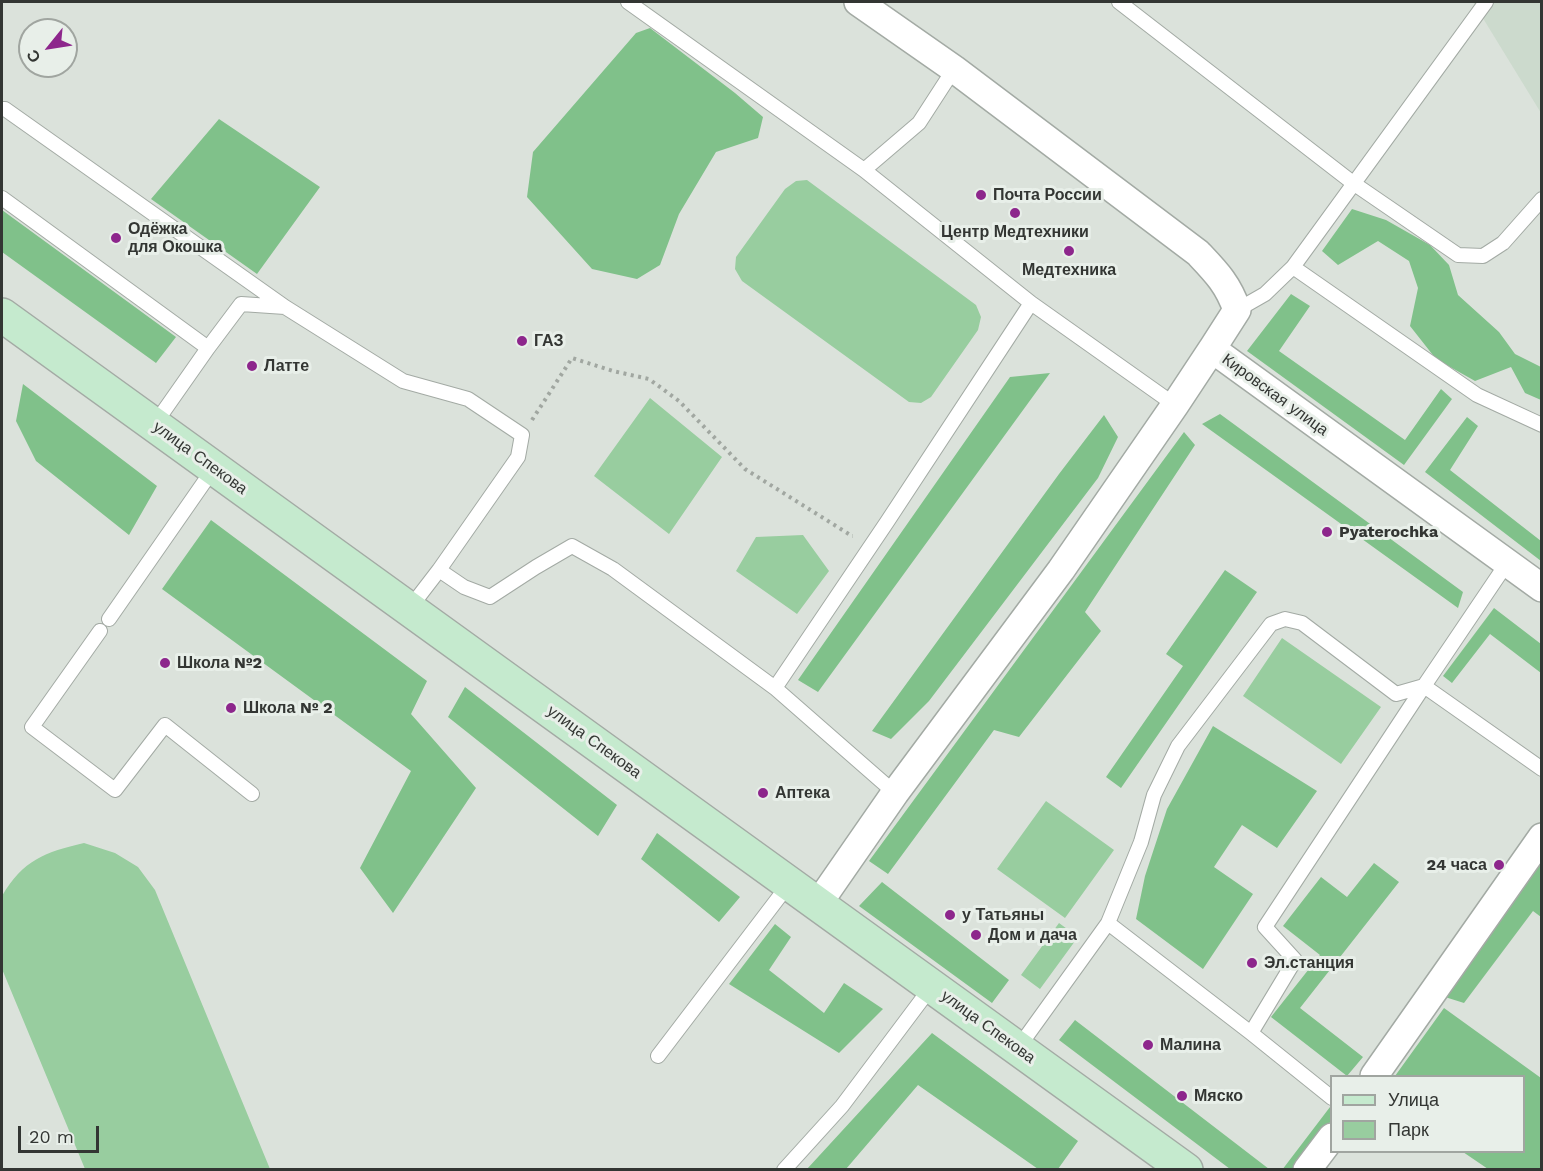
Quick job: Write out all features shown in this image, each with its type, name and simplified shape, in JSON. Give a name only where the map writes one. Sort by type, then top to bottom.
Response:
[{"type":"main road","name":"улица Спекова","points":[[2,315],[1186,1170]]},
{"type":"street","points":[[858,2],[954,69],[1198,253],[1219,275],[1231,293],[1236,310]]},
{"type":"street","name":"Кировская улица","points":[[1236,310],[1212,349],[1542,588]]},
{"type":"street","points":[[818,904],[895,793],[1061,570],[1212,349]]},
{"type":"street","points":[[1375,1075],[1542,837]]},
{"type":"street","points":[[1307,1170],[1330,1140]]},
{"type":"lane","points":[[628,2],[864,170],[1031,303],[1175,405]]},
{"type":"lane","points":[[1119,2],[1353,183],[1458,255],[1483,256],[1503,243],[1542,199]]},
{"type":"lane","points":[[1236,310],[1265,294],[1293,267],[1486,2]]},
{"type":"lane","points":[[864,170],[919,123],[954,69]]},
{"type":"lane","points":[[2,109],[285,307],[404,381],[468,399],[522,435],[518,457],[409,609]]},
{"type":"lane","points":[[2,198],[208,348]]},
{"type":"lane","points":[[1293,267],[1477,395],[1542,425]]},
{"type":"lane","points":[[775,688],[1031,303]]},
{"type":"lane","points":[[154,425],[241,304],[285,307]]},
{"type":"lane","points":[[108,619],[214,468]]},
{"type":"lane","points":[[439,570],[464,587],[490,597],[572,546],[613,569],[775,688],[895,793]]},
{"type":"lane","points":[[1251,1033],[1295,960],[1265,927],[1507,563]]},
{"type":"lane","points":[[1018,1048],[1108,923],[1141,842],[1154,795],[1178,746],[1271,624],[1285,619],[1302,622],[1396,694],[1424,686]]},
{"type":"lane","points":[[100,631],[32,728],[115,790],[165,725],[252,794]]},
{"type":"lane","points":[[1424,686],[1542,769]]},
{"type":"lane","points":[[658,1056],[789,884]]},
{"type":"lane","points":[[1108,923],[1330,1096]]},
{"type":"lane","points":[[784,1170],[842,1106],[932,986]]},
{"type":"path","points":[[522,435],[572,358],[649,379],[679,401],[745,469],[852,536],[887,522]]},
{"type":"shaded area","points":[[1473,2],[1541,2],[1541,113]]},
{"type":"green space","points":[[650,28],[763,117],[758,138],[716,152],[679,214],[660,265],[637,279],[592,269],[527,197],[533,152],[636,33]]},
{"type":"green space","points":[[219,119],[320,187],[257,274],[151,199]]},
{"type":"green space","points":[[807,180],[976,305],[981,317],[978,330],[931,397],[921,403],[909,402],[742,281],[735,269],[736,257],[785,189],[796,181]]},
{"type":"green space","points":[[1352,209],[1386,220],[1430,245],[1449,265],[1458,295],[1499,332],[1515,354],[1541,367],[1541,400],[1525,393],[1511,367],[1475,381],[1436,359],[1410,326],[1418,288],[1409,261],[1378,241],[1338,265],[1322,251]]},
{"type":"green space","points":[[2,210],[176,337],[156,363],[2,252]]},
{"type":"green space","points":[[1291,294],[1310,306],[1279,351],[1405,440],[1441,389],[1452,399],[1404,465],[1247,351]]},
{"type":"green space","points":[[1050,373],[818,692],[798,680],[1010,377]]},
{"type":"green space","points":[[23,384],[157,486],[129,535],[36,461],[16,421]]},
{"type":"green space","points":[[650,398],[722,457],[669,534],[594,476]]},
{"type":"green space","points":[[1220,414],[1463,592],[1458,608],[1202,424]]},
{"type":"green space","points":[[1104,415],[1118,437],[1098,478],[929,701],[891,739],[872,731],[1059,474]]},
{"type":"green space","points":[[1467,417],[1478,426],[1450,470],[1541,541],[1541,561],[1425,472]]},
{"type":"green space","points":[[1184,432],[1195,445],[1085,612],[1101,631],[1019,737],[994,730],[888,874],[869,861]]},
{"type":"green space","points":[[211,520],[427,681],[411,714],[476,788],[393,913],[360,868],[411,771],[162,589]]},
{"type":"green space","points":[[803,535],[829,571],[797,614],[736,571],[756,537]]},
{"type":"green space","points":[[1225,570],[1257,592],[1121,788],[1106,777],[1183,666],[1166,654]]},
{"type":"green space","points":[[1494,608],[1541,644],[1541,673],[1490,634],[1452,683],[1443,676]]},
{"type":"green space","points":[[1282,638],[1381,707],[1341,764],[1243,696]]},
{"type":"green space","points":[[465,687],[617,805],[598,836],[448,717]]},
{"type":"green space","points":[[1213,726],[1317,791],[1277,848],[1242,825],[1214,867],[1253,894],[1203,969],[1136,919],[1145,876],[1167,809]]},
{"type":"green space","points":[[1046,801],[1114,850],[1065,918],[997,869]]},
{"type":"green space","points":[[657,833],[740,897],[719,922],[641,859]]},
{"type":"green space","points":[[84,843],[115,853],[138,867],[155,890],[270,1169],[85,1169],[2,969],[2,896],[18,874],[36,859]]},
{"type":"green space","points":[[1374,863],[1399,882],[1300,1008],[1363,1057],[1346,1075],[1271,1017],[1320,955],[1283,926],[1321,877],[1347,897]]},
{"type":"green space","points":[[1541,863],[1541,917],[1533,911],[1464,1003],[1445,997]]},
{"type":"green space","points":[[882,882],[1009,980],[992,1003],[859,906]]},
{"type":"green space","points":[[1059,923],[1078,937],[1040,989],[1021,975]]},
{"type":"green space","points":[[775,924],[791,937],[769,970],[824,1013],[844,983],[883,1009],[839,1053],[729,984]]},
{"type":"green space","points":[[1444,1008],[1541,1078],[1541,1169],[1488,1169],[1464,1153],[1525,1153],[1525,1075],[1396,1075]]},
{"type":"green space","points":[[1075,1020],[1269,1169],[1230,1169],[1059,1040]]},
{"type":"green space","points":[[932,1033],[1078,1141],[1058,1169],[1038,1169],[918,1085],[846,1169],[807,1169]]},
{"type":"green space","points":[[1330,1107],[1330,1122],[1294,1169],[1282,1170]]},
{"type":"place","name":"Почта России","points":[[981,195]]},
{"type":"place","name":"Центр Медтехники","points":[[1015,213]]},
{"type":"place","name":"Одёжка для Окошка","points":[[116,238]]},
{"type":"place","name":"Медтехника","points":[[1069,251]]},
{"type":"place","name":"ГАЗ","points":[[522,341]]},
{"type":"place","name":"Латте","points":[[252,366]]},
{"type":"place","name":"Pyaterochka","points":[[1327,532]]},
{"type":"place","name":"Школа №2","points":[[165,663]]},
{"type":"place","name":"Школа № 2","points":[[231,708]]},
{"type":"place","name":"Аптека","points":[[763,793]]},
{"type":"place","name":"24 часа","points":[[1499,865]]},
{"type":"place","name":"у Татьяны","points":[[950,915]]},
{"type":"place","name":"Дом и дача","points":[[976,935]]},
{"type":"place","name":"Эл.станция","points":[[1252,963]]},
{"type":"place","name":"Малина","points":[[1148,1045]]},
{"type":"place","name":"Мяско","points":[[1182,1096]]}]
